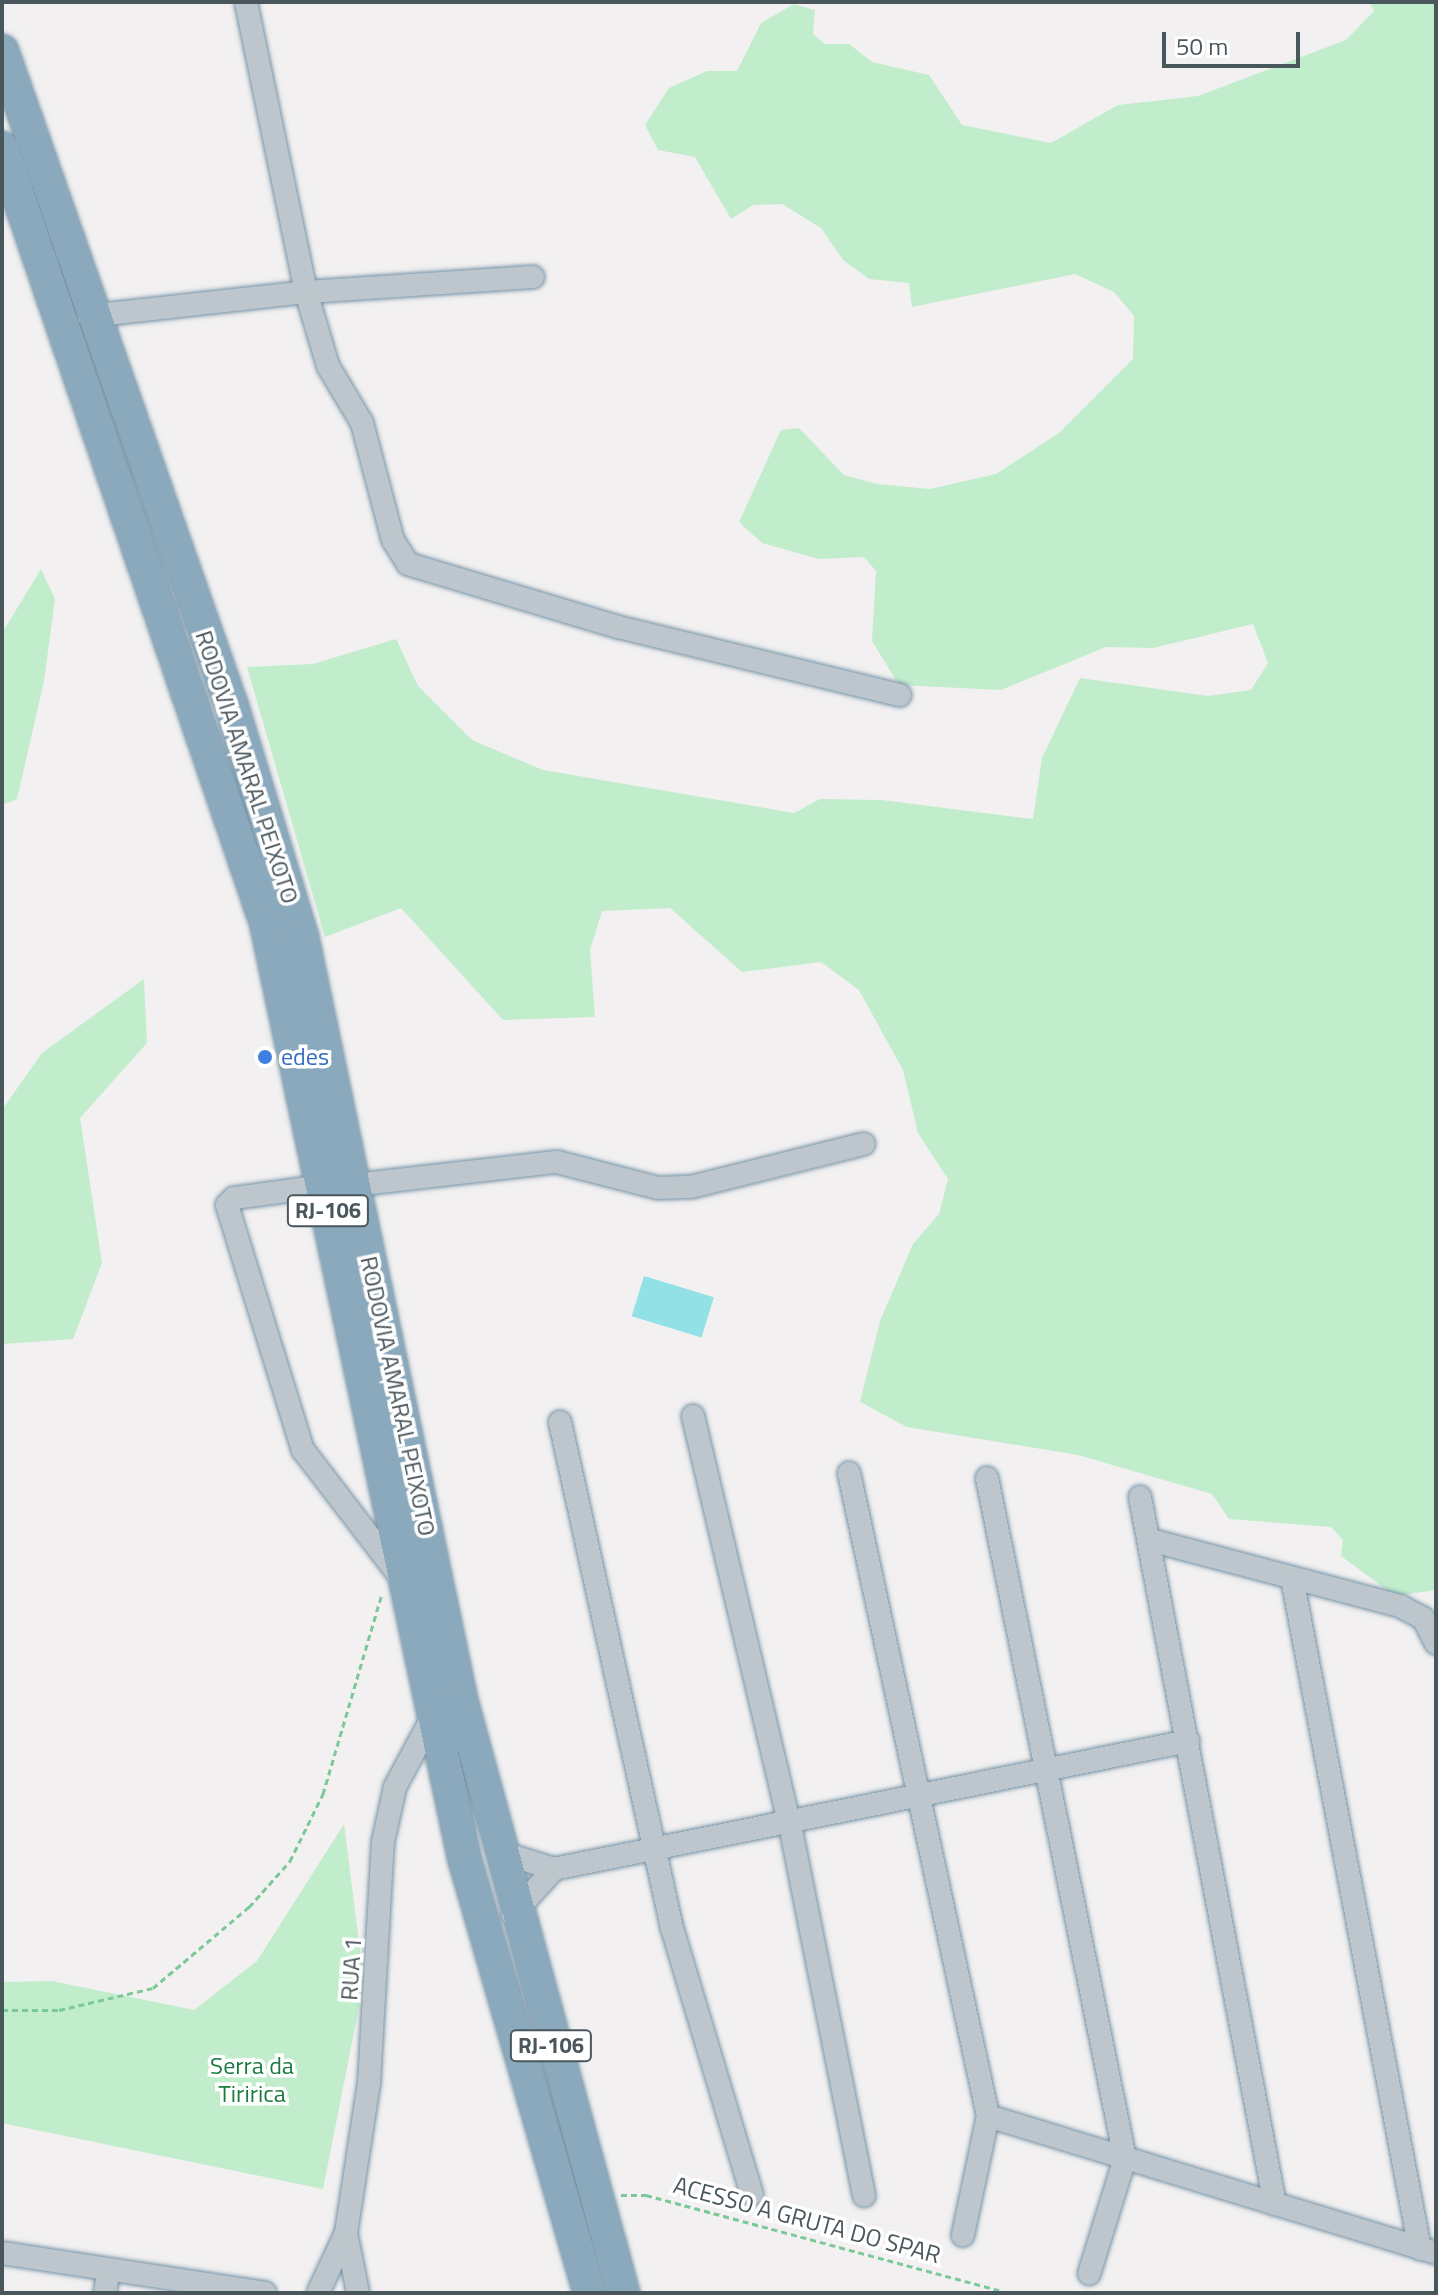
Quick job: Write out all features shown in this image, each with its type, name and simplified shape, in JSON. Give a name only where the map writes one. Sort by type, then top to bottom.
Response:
[{"type":"highway","name":"RODOVIA AMARAL PEIXOTO","points":[[2,51],[89,316],[255,776],[302,937],[389,1504],[397,1576],[433,1716],[464,1857],[590,2293]]},
{"type":"highway","name":"RODOVIA AMARAL PEIXOTO","points":[[2,148],[237,825],[338,1185],[513,1914],[623,2293]]},
{"type":"street","points":[[246,2],[306,292],[328,366],[362,423],[393,540],[422,574],[900,695]]},
{"type":"street","points":[[89,316],[306,292],[533,277]]},
{"type":"street","points":[[397,1576],[362,1534],[303,1450],[227,1205],[234,1198],[557,1162],[658,1188],[691,1187],[864,1144]]},
{"type":"street","points":[[693,1416],[790,1825],[864,2196]]},
{"type":"street","points":[[560,1422],[656,1851],[752,2194]]},
{"type":"street","points":[[849,1473],[924,1799],[988,2116],[963,2235]]},
{"type":"street","points":[[987,1478],[1125,2158],[1089,2274]]},
{"type":"street","points":[[1140,1497],[1275,2204]]},
{"type":"street","points":[[362,1534],[389,1504]]},
{"type":"street","points":[[1150,1540],[1414,1612],[1436,1643]]},
{"type":"street","points":[[988,2116],[1428,2251],[1292,1578]]},
{"type":"street","name":"RUA 1","points":[[318,2293],[346,2233],[369,2083],[383,1842],[395,1787],[433,1716]]},
{"type":"street","points":[[497,1851],[554,1869],[924,1799],[1188,1741]]},
{"type":"street","points":[[513,1914],[554,1869]]},
{"type":"street","name":"RUA 1","points":[[346,2233],[358,2293]]},
{"type":"street","points":[[2,2253],[265,2293]]},
{"type":"street","points":[[105,2293],[109,2269]]},
{"type":"path","points":[[2,2010],[59,2010],[153,1988],[249,1907],[290,1861],[323,1794],[397,1576]]},
{"type":"path","name":"ACESSO A GRUTA DO SPAR","points":[[594,2196],[646,2195],[1008,2293]]},
{"type":"green space","points":[[1369,2],[1436,2],[1436,1590],[1395,1596],[1341,1556],[1343,1540],[1331,1527],[1229,1519],[1212,1494],[1078,1455],[907,1427],[860,1402],[880,1321],[913,1244],[939,1214],[948,1179],[918,1133],[903,1070],[859,990],[821,962],[742,972],[670,908],[602,911],[590,950],[595,1017],[503,1020],[401,908],[325,937],[247,667],[313,664],[396,639],[418,686],[472,740],[543,770],[794,813],[820,799],[881,800],[1033,819],[1042,758],[1080,678],[1208,696],[1251,690],[1268,663],[1253,624],[1153,648],[1106,647],[1001,690],[899,685],[872,641],[876,571],[864,557],[819,559],[762,543],[739,522],[781,430],[799,428],[844,475],[877,484],[930,489],[996,474],[1059,433],[1133,359],[1134,316],[1114,292],[1075,274],[912,307],[909,283],[869,279],[843,260],[821,228],[782,204],[753,205],[731,219],[695,157],[658,150],[645,125],[669,88],[707,71],[737,71],[761,23],[794,4],[815,10],[813,34],[825,44],[849,44],[872,62],[929,75],[962,125],[1051,143],[1118,105],[1198,96],[1346,40],[1374,11]]},
{"type":"green space","points":[[41,569],[55,599],[44,681],[17,799],[2,805],[2,633]]},
{"type":"green space","points":[[144,979],[147,1043],[80,1118],[102,1263],[73,1339],[2,1344],[2,1110],[42,1053]]},
{"type":"green space","name":"Serra da Tiririca","points":[[344,1824],[364,1982],[323,2189],[2,2123],[2,1982],[52,1981],[194,2010],[257,1961]]},
{"type":"water","points":[[644,1276],[714,1297],[702,1338],[632,1316]]},
{"type":"place","name":"edes","points":[[265,1057]]}]
